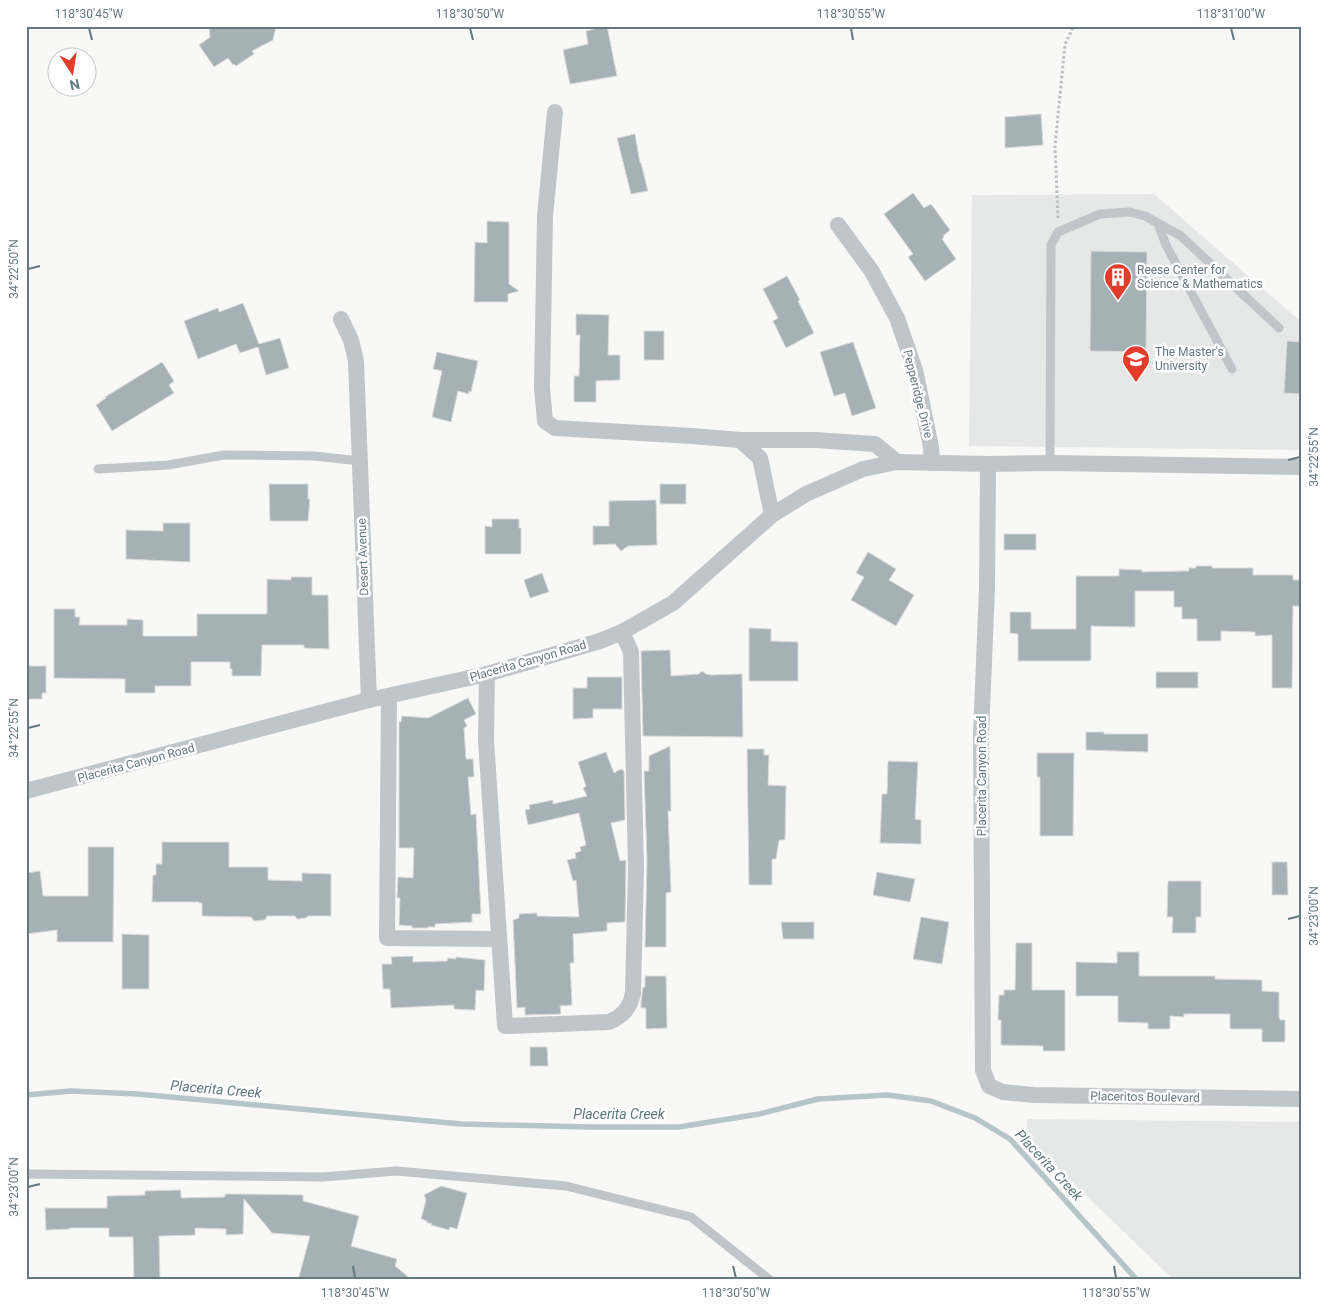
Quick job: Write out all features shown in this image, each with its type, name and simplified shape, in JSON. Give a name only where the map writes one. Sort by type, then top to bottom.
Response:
[{"type":"street","points":[[555,112],[545,216],[542,388],[545,421],[554,428],[740,440],[815,440],[875,444],[897,462]]},
{"type":"street","name":"Pepperidge Drive","points":[[838,225],[871,270],[897,318],[915,370],[931,448],[932,463]]},
{"type":"street","name":"Desert Avenue","points":[[342,319],[351,340],[356,360],[369,700]]},
{"type":"street","points":[[740,440],[760,458],[772,515]]},
{"type":"street","name":"Placerita Canyon Road","points":[[26,791],[369,700],[487,674],[600,641],[622,632],[673,603],[772,515],[806,494],[863,468],[897,462],[1302,467]]},
{"type":"street","name":"Placerita Canyon Road","points":[[988,464],[987,588],[981,735],[984,1070],[990,1086]]},
{"type":"street","points":[[487,674],[486,740],[505,1026],[609,1022],[622,1015],[631,1003],[633,993],[636,868],[631,652],[622,632]]},
{"type":"street","points":[[389,697],[387,938],[499,939]]},
{"type":"street","name":"Placeritos Boulevard","points":[[990,1086],[1003,1092],[1033,1095],[1302,1099]]},
{"type":"lane","points":[[1050,463],[1051,245],[1058,232],[1100,214],[1130,212],[1145,216],[1181,236],[1279,328]]},
{"type":"lane","points":[[1158,224],[1166,244],[1232,369]]},
{"type":"lane","points":[[98,469],[168,465],[224,455],[314,456],[360,460]]},
{"type":"lane","points":[[26,1174],[323,1177],[396,1171],[566,1186],[691,1217],[770,1280]]},
{"type":"path","points":[[1058,232],[1055,146],[1065,44],[1074,26]]},
{"type":"shaded area","name":"The Master's University","points":[[1154,194],[1298,319],[1302,319],[1302,450],[969,446],[972,195]]},
{"type":"shaded area","points":[[1027,1119],[1302,1122],[1302,1280],[1174,1280],[1026,1138]]},
{"type":"building","points":[[209,26],[276,26],[273,40],[252,51],[254,54],[236,66],[228,58],[214,67],[199,45],[210,37]]},
{"type":"building","points":[[607,26],[617,76],[570,84],[563,50],[588,44],[586,31]]},
{"type":"building","points":[[1041,114],[1043,145],[1005,148],[1005,117]]},
{"type":"building","points":[[635,134],[640,163],[648,191],[631,194],[617,138]]},
{"type":"building","points":[[913,193],[924,208],[931,204],[950,230],[942,239],[956,259],[925,281],[908,257],[913,254],[884,214]]},
{"type":"building","points":[[487,221],[509,222],[509,284],[519,291],[508,294],[508,302],[474,302],[475,242],[487,243]]},
{"type":"building","name":"Reese Center for Science & Mathematics","points":[[1091,251],[1147,252],[1146,352],[1090,351]]},
{"type":"building","points":[[787,276],[814,333],[786,348],[773,321],[778,318],[763,289]]},
{"type":"building","points":[[243,303],[259,344],[280,338],[289,368],[266,375],[258,347],[240,353],[236,344],[198,359],[184,321],[218,308],[219,312]]},
{"type":"building","points":[[576,314],[609,315],[608,355],[620,355],[620,380],[596,381],[596,402],[574,402],[574,376],[579,376],[580,335],[576,335]]},
{"type":"building","points":[[644,331],[664,331],[664,360],[644,360]]},
{"type":"building","points":[[1287,341],[1302,342],[1302,394],[1284,393]]},
{"type":"building","points":[[853,342],[876,408],[852,416],[845,393],[834,396],[820,352]]},
{"type":"building","points":[[437,352],[478,361],[471,392],[469,391],[469,394],[458,391],[451,422],[432,417],[442,371],[433,369]]},
{"type":"building","points":[[162,362],[174,381],[169,385],[174,393],[112,431],[96,405],[105,397]]},
{"type":"building","points":[[269,484],[308,484],[308,499],[310,499],[308,521],[270,521]]},
{"type":"building","points":[[660,484],[686,484],[686,504],[660,504]]},
{"type":"building","points":[[656,500],[657,545],[628,546],[621,551],[615,544],[593,545],[593,526],[609,526],[609,501]]},
{"type":"building","points":[[492,519],[519,519],[521,554],[485,554],[485,526],[492,527]]},
{"type":"building","points":[[163,523],[190,523],[190,562],[126,559],[126,530],[163,531]]},
{"type":"building","points":[[1004,534],[1036,534],[1036,550],[1004,550]]},
{"type":"building","points":[[868,552],[896,569],[889,580],[914,595],[896,626],[851,600],[864,577],[856,573]]},
{"type":"building","points":[[1196,566],[1253,568],[1253,575],[1293,575],[1293,580],[1302,580],[1302,606],[1293,606],[1292,688],[1272,688],[1272,635],[1255,636],[1255,632],[1221,631],[1221,641],[1197,641],[1197,619],[1182,619],[1182,607],[1174,607],[1174,591],[1135,591],[1135,627],[1091,626],[1091,660],[1089,661],[1018,661],[1018,634],[1010,633],[1010,612],[1031,612],[1031,629],[1076,629],[1076,576],[1119,576],[1119,569],[1142,570],[1142,572],[1189,571],[1189,568],[1196,568]]},
{"type":"building","points":[[542,573],[549,592],[530,598],[524,580]]},
{"type":"building","points":[[291,577],[312,577],[312,595],[328,595],[329,649],[304,648],[304,645],[262,645],[261,676],[232,676],[230,662],[191,662],[191,686],[155,686],[155,693],[125,693],[125,679],[54,678],[54,609],[75,609],[75,617],[80,617],[79,625],[127,625],[127,619],[143,620],[143,636],[197,636],[197,614],[267,614],[267,579],[291,580]]},
{"type":"building","points":[[749,628],[771,629],[771,641],[798,642],[798,681],[749,681]]},
{"type":"building","points":[[670,650],[671,676],[699,674],[702,671],[711,675],[742,674],[743,737],[643,736],[641,651]]},
{"type":"building","points":[[26,666],[46,666],[46,693],[42,693],[42,699],[26,699]]},
{"type":"building","points":[[1156,672],[1198,672],[1198,688],[1156,688]]},
{"type":"building","points":[[587,677],[622,677],[622,709],[593,709],[593,718],[573,719],[573,688],[587,688]]},
{"type":"building","points":[[468,698],[476,714],[464,720],[467,726],[464,728],[466,759],[473,759],[474,777],[468,777],[471,815],[476,814],[481,914],[472,914],[472,922],[435,924],[435,927],[428,928],[412,928],[412,926],[399,925],[400,898],[397,898],[398,877],[413,878],[414,848],[399,848],[399,722],[401,722],[402,716],[428,718]]},
{"type":"building","points":[[1086,732],[1148,734],[1148,752],[1086,750]]},
{"type":"building","points":[[670,746],[671,811],[668,811],[671,892],[666,893],[666,947],[645,947],[647,860],[644,771],[649,771],[649,756]]},
{"type":"building","points":[[747,749],[764,749],[764,755],[769,755],[768,785],[786,786],[785,840],[779,840],[776,859],[772,859],[772,885],[749,885]]},
{"type":"building","points":[[606,752],[614,773],[621,769],[624,771],[625,820],[611,823],[620,861],[626,860],[625,922],[607,923],[607,931],[573,934],[574,963],[570,963],[572,1005],[560,1006],[561,1014],[525,1015],[525,1007],[517,1008],[513,920],[519,918],[519,914],[537,913],[537,916],[579,917],[576,880],[573,881],[567,860],[576,858],[575,853],[581,851],[580,847],[586,845],[579,813],[528,825],[525,810],[530,809],[529,805],[553,800],[553,804],[587,796],[583,788],[586,786],[578,762]]},
{"type":"building","points":[[1037,753],[1074,753],[1073,836],[1040,836],[1040,777],[1037,777]]},
{"type":"building","points":[[888,761],[918,762],[915,819],[921,820],[921,844],[880,843],[882,794],[887,794]]},
{"type":"building","points":[[162,842],[229,842],[229,867],[268,867],[268,880],[302,881],[302,873],[331,874],[331,916],[308,916],[297,919],[295,916],[267,916],[265,920],[254,921],[251,917],[202,916],[202,903],[199,902],[152,902],[153,875],[156,875],[156,864],[162,864]]},
{"type":"building","points":[[88,847],[114,847],[113,942],[57,942],[57,930],[26,934],[26,873],[40,871],[43,896],[88,896]]},
{"type":"building","points":[[1272,862],[1287,862],[1288,895],[1272,895]]},
{"type":"building","points":[[877,872],[915,879],[910,902],[873,895]]},
{"type":"building","points":[[1168,881],[1201,881],[1201,917],[1196,917],[1196,933],[1172,933],[1173,917],[1167,917]]},
{"type":"building","points":[[921,917],[949,922],[942,964],[913,959]]},
{"type":"building","points":[[781,922],[814,922],[814,939],[783,939]]},
{"type":"building","points":[[122,934],[149,935],[149,989],[122,989]]},
{"type":"building","points":[[1016,943],[1032,943],[1032,990],[1065,990],[1065,1051],[1043,1051],[1043,1046],[1001,1045],[1001,1020],[998,1020],[999,995],[1004,995],[1004,990],[1015,990]]},
{"type":"building","points":[[1117,952],[1139,952],[1139,976],[1215,976],[1215,979],[1262,980],[1262,991],[1279,992],[1279,1017],[1280,1020],[1285,1020],[1285,1042],[1262,1042],[1262,1029],[1230,1029],[1230,1014],[1184,1014],[1184,1017],[1170,1016],[1170,1029],[1148,1029],[1148,1023],[1118,1022],[1118,996],[1076,996],[1076,962],[1117,963]]},
{"type":"building","points":[[413,956],[413,962],[447,961],[448,958],[456,959],[456,957],[485,960],[484,991],[476,990],[475,1010],[454,1009],[454,1005],[391,1008],[390,989],[383,989],[382,964],[392,964],[391,957]]},
{"type":"building","points":[[645,976],[666,976],[667,1028],[646,1029],[646,1008],[641,1008]]},
{"type":"building","points":[[530,1047],[547,1047],[548,1066],[530,1066]]},
{"type":"building","points":[[441,1186],[467,1193],[457,1229],[450,1227],[449,1230],[431,1225],[421,1219],[426,1200],[424,1195]]},
{"type":"building","points":[[181,1190],[181,1198],[225,1197],[225,1194],[303,1195],[303,1201],[359,1216],[351,1246],[397,1259],[395,1266],[412,1280],[298,1280],[310,1236],[272,1233],[244,1199],[243,1234],[226,1235],[226,1229],[195,1228],[195,1235],[159,1236],[160,1280],[134,1280],[133,1237],[109,1237],[109,1228],[46,1230],[45,1208],[107,1208],[107,1196],[145,1195],[145,1191]]},
{"type":"waterway","name":"Placerita Creek","points":[[26,1095],[71,1091],[138,1094],[461,1124],[589,1127],[679,1127],[759,1114],[818,1099],[888,1095],[931,1101],[975,1118],[1010,1139],[1137,1280]]},
{"type":"place","name":"Reese Center for Science & Mathematics","points":[[1118,301]]},
{"type":"place","name":"The Master's University","points":[[1136,383]]}]
